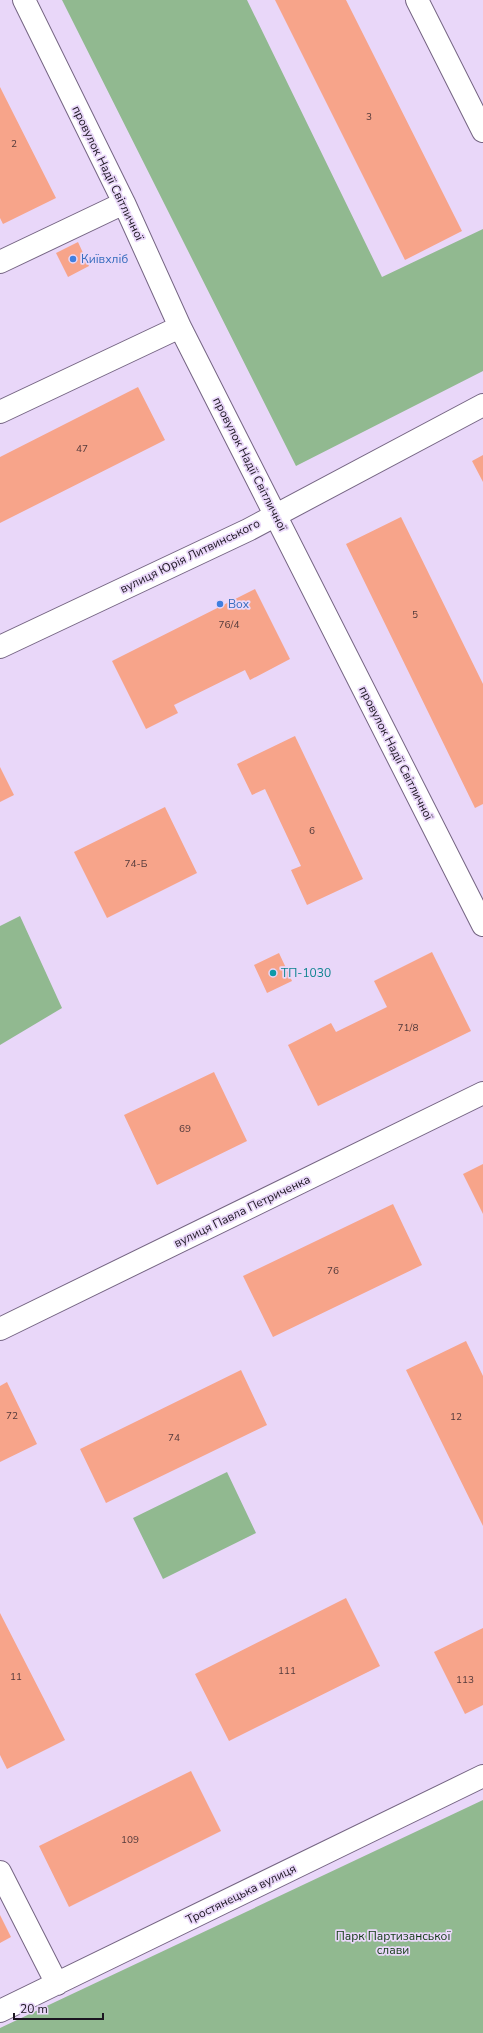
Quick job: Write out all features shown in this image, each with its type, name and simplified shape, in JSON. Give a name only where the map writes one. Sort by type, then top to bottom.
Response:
[{"type":"street","name":"провулок Надії Світличної","points":[[24,0],[124,203],[180,327],[483,925]]},
{"type":"street","points":[[417,0],[483,131]]},
{"type":"street","points":[[0,262],[124,203]]},
{"type":"street","points":[[0,412],[180,327]]},
{"type":"street","name":"вулиця Юрія Литвинського","points":[[0,647],[248,530],[483,404]]},
{"type":"street","name":"вулиця Павла Петриченка","points":[[0,1329],[483,1093]]},
{"type":"street","name":"Тростянецька вулиця","points":[[0,2011],[483,1776]]},
{"type":"street","points":[[0,1872],[57,1984]]},
{"type":"green space","points":[[62,0],[247,0],[382,277],[483,229],[483,371],[296,466]]},
{"type":"green space","points":[[20,916],[62,1008],[0,1045],[0,926]]},
{"type":"green space","points":[[227,1472],[256,1533],[163,1579],[133,1518]]},
{"type":"green space","name":"Парк Партизанської слави","points":[[483,1800],[483,2033],[0,2033],[0,2028]]},
{"type":"building","points":[[275,0],[346,0],[462,231],[405,260]]},
{"type":"building","points":[[0,87],[56,198],[3,224],[0,218]]},
{"type":"building","name":"Київхліб","points":[[78,242],[89,266],[68,277],[56,253]]},
{"type":"building","points":[[138,387],[165,440],[0,523],[0,457]]},
{"type":"building","points":[[483,455],[483,482],[472,461]]},
{"type":"building","points":[[401,517],[483,684],[483,804],[475,808],[346,544]]},
{"type":"building","points":[[255,589],[290,659],[250,680],[245,670],[174,705],[178,713],[146,729],[112,661]]},
{"type":"building","points":[[295,736],[363,879],[307,905],[291,870],[301,866],[265,789],[252,795],[237,764]]},
{"type":"building","points":[[0,767],[14,795],[0,802]]},
{"type":"building","points":[[165,807],[197,873],[107,918],[74,852]]},
{"type":"building","points":[[432,952],[471,1031],[318,1106],[288,1045],[331,1023],[336,1032],[387,1007],[374,981]]},
{"type":"building","name":"ТП-1030","points":[[279,953],[292,981],[267,993],[254,965]]},
{"type":"building","points":[[214,1072],[247,1141],[157,1185],[124,1115]]},
{"type":"building","points":[[483,1164],[483,1214],[463,1174]]},
{"type":"building","points":[[393,1204],[422,1265],[273,1337],[243,1276]]},
{"type":"building","points":[[466,1341],[483,1376],[483,1526],[406,1370]]},
{"type":"building","points":[[241,1370],[267,1425],[106,1503],[80,1449]]},
{"type":"building","points":[[7,1382],[37,1444],[0,1462],[0,1386]]},
{"type":"building","points":[[346,1598],[380,1666],[229,1741],[195,1674]]},
{"type":"building","points":[[0,1613],[65,1740],[7,1769],[0,1755]]},
{"type":"building","points":[[483,1628],[483,1705],[465,1714],[434,1652]]},
{"type":"building","points":[[191,1771],[221,1831],[69,1907],[39,1846]]},
{"type":"building","points":[[0,1915],[11,1937],[0,1943]]},
{"type":"place","name":"Київхліб","points":[[73,259]]},
{"type":"place","name":"Box","points":[[220,604]]},
{"type":"place","name":"ТП-1030","points":[[273,973]]}]
